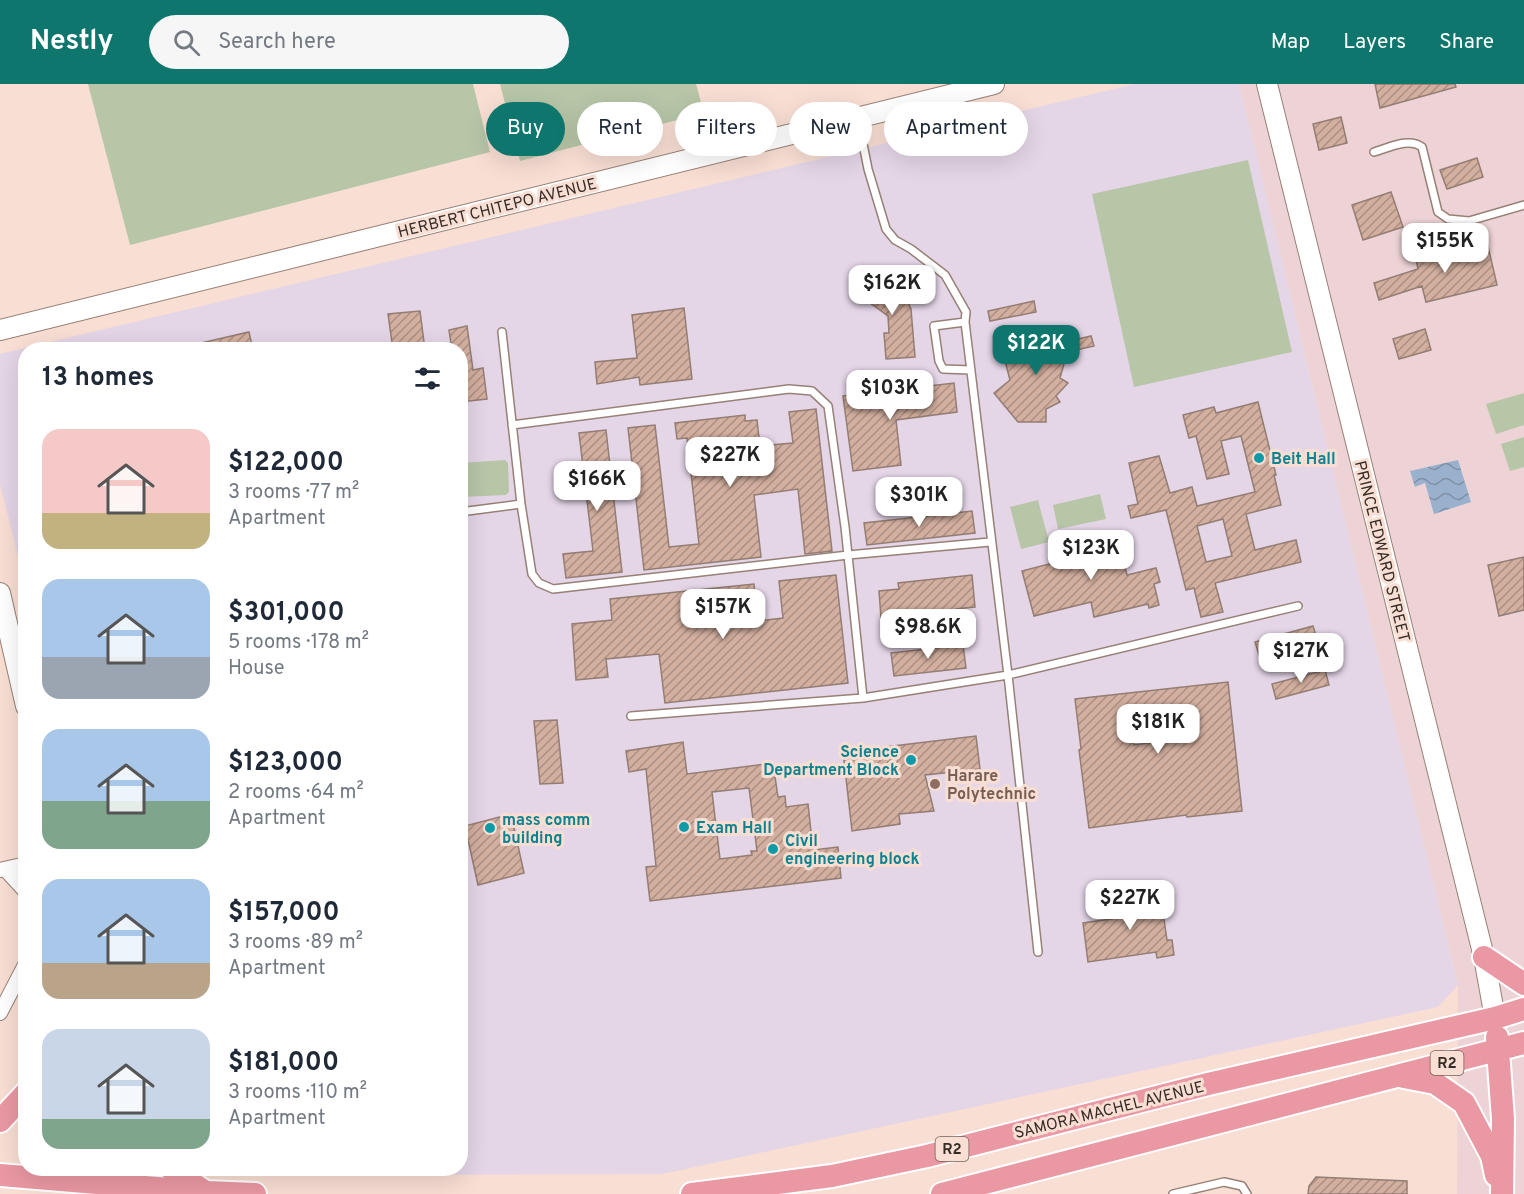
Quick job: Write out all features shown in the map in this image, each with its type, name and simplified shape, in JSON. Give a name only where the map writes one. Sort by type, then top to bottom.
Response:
[{"type":"highway","points":[[1484,957],[1524,984]]},
{"type":"highway","name":"SAMORA MACHEL AVENUE","points":[[692,1194],[832,1176],[906,1160],[1208,1084],[1495,1018],[1524,1009]]},
{"type":"highway","points":[[1495,1018],[1503,1119],[1501,1194]]},
{"type":"highway","name":"R2","points":[[942,1194],[1524,1043]]},
{"type":"highway","points":[[1396,1076],[1435,1083],[1464,1102],[1492,1156],[1501,1194]]},
{"type":"highway","points":[[0,1120],[18,1101]]},
{"type":"highway","points":[[0,1175],[52,1181],[255,1194]]},
{"type":"highway","points":[[182,1176],[205,1192]]},
{"type":"main road","name":"HERBERT CHITEPO AVENUE","points":[[872,114],[994,84]]},
{"type":"main road","name":"PRINCE EDWARD STREET","points":[[1267,84],[1484,957],[1495,1018]]},
{"type":"main road","name":"HERBERT CHITEPO AVENUE","points":[[0,330],[789,135]]},
{"type":"main road","points":[[1,602],[18,673]]},
{"type":"street","points":[[3,870],[18,866]]},
{"type":"street","points":[[3,870],[18,884]]},
{"type":"street","points":[[0,1013],[18,978]]},
{"type":"lane","points":[[1374,152],[1409,142],[1422,147],[1438,212],[1448,219],[1469,220],[1524,205]]},
{"type":"lane","points":[[865,156],[886,229],[895,240],[911,249],[945,275],[966,312],[964,322],[1008,675],[1038,952]]},
{"type":"lane","points":[[964,322],[934,326],[939,361],[943,369],[971,370]]},
{"type":"lane","points":[[502,332],[521,504],[532,574],[539,583],[553,588],[848,555],[990,542]]},
{"type":"lane","points":[[512,425],[789,389],[812,391],[828,406],[848,555],[863,698]]},
{"type":"lane","points":[[468,511],[521,504]]},
{"type":"lane","points":[[631,716],[863,698],[1008,675],[1298,606]]},
{"type":"lane","points":[[1173,1194],[1224,1182],[1242,1186],[1247,1194]]},
{"type":"shaded area","name":"Harare Polytechnic","points":[[1135,84],[1239,84],[1458,985],[1438,1007],[662,1174],[468,1175],[468,342],[50,342],[832,156],[872,156],[872,147],[884,144],[884,156],[1028,156],[1028,109]]},
{"type":"shaded area","points":[[1239,84],[1524,84],[1524,1194],[1457,1194],[1458,985]]},
{"type":"shaded area","name":"Harare Polytechnic","points":[[18,350],[18,556],[0,484],[0,354]]},
{"type":"green space","points":[[88,84],[473,84],[486,136],[486,153],[130,245]]},
{"type":"green space","points":[[500,84],[696,84],[701,102],[675,102],[675,121],[663,124],[663,102],[577,102],[577,146],[565,149],[565,102],[505,102]]},
{"type":"green space","points":[[519,156],[539,156],[520,161]]},
{"type":"green space","points":[[1248,160],[1292,352],[1134,387],[1092,194]]},
{"type":"green space","points":[[1524,393],[1524,425],[1496,434],[1486,404]]},
{"type":"green space","points":[[1524,437],[1524,467],[1510,471],[1501,444]]},
{"type":"green space","points":[[505,460],[508,463],[509,492],[506,495],[468,497],[468,463]]},
{"type":"green space","points":[[1100,494],[1106,519],[1058,529],[1053,505]]},
{"type":"green space","points":[[1038,500],[1049,542],[1021,549],[1010,507]]},
{"type":"water","points":[[1458,460],[1471,502],[1434,514],[1425,483],[1415,487],[1410,471]]},
{"type":"building","points":[[1375,84],[1455,84],[1456,87],[1380,108]]},
{"type":"building","points":[[1341,117],[1347,143],[1319,150],[1313,124]]},
{"type":"building","points":[[1477,158],[1483,177],[1447,189],[1440,170]]},
{"type":"building","points":[[1391,192],[1403,227],[1363,240],[1352,205]]},
{"type":"building","points":[[1487,242],[1497,285],[1426,302],[1422,286],[1379,300],[1374,283],[1418,269],[1416,259]]},
{"type":"building","points":[[871,275],[880,282],[892,282],[901,288],[911,309],[915,357],[886,359],[884,333],[889,333],[888,316],[855,292]]},
{"type":"building","points":[[1034,301],[1036,312],[990,321],[988,311]]},
{"type":"building","points":[[684,308],[692,379],[640,385],[639,377],[597,384],[595,362],[637,358],[632,315]]},
{"type":"building","points":[[420,311],[424,342],[392,342],[388,314]]},
{"type":"building","points":[[467,326],[473,370],[483,368],[487,399],[468,401],[468,342],[451,342],[449,330]]},
{"type":"building","points":[[1425,329],[1431,350],[1399,359],[1393,339]]},
{"type":"building","points":[[249,332],[251,342],[205,342]]},
{"type":"building","points":[[1028,334],[1044,335],[1057,344],[1091,336],[1094,346],[1063,353],[1064,364],[1060,378],[1068,383],[1056,396],[1060,402],[1046,409],[1046,422],[1018,422],[994,393],[1010,380],[1005,361],[1010,347],[1015,341]]},
{"type":"building","points":[[954,383],[957,412],[896,420],[901,465],[853,471],[843,396]]},
{"type":"building","points":[[1258,402],[1281,505],[1246,514],[1255,550],[1296,540],[1301,562],[1215,583],[1223,612],[1201,617],[1194,588],[1186,590],[1166,510],[1131,518],[1128,506],[1138,504],[1129,463],[1159,456],[1170,493],[1192,487],[1197,506],[1255,492],[1241,436],[1221,441],[1229,474],[1207,479],[1196,436],[1189,438],[1183,415],[1214,407],[1216,413]],"holes":[[[1223,519],[1232,556],[1206,562],[1197,526]]]},
{"type":"building","points":[[816,409],[832,551],[805,554],[798,489],[754,495],[761,557],[644,570],[628,428],[655,425],[669,547],[699,544],[687,438],[677,439],[675,423],[745,415],[745,421],[757,420],[760,446],[793,443],[789,412]]},
{"type":"building","points":[[606,430],[622,572],[566,578],[563,554],[593,551],[579,433]]},
{"type":"building","points":[[972,511],[975,533],[867,545],[864,523]]},
{"type":"building","points":[[1116,531],[1127,575],[1156,568],[1160,582],[1154,584],[1159,605],[1149,608],[1148,604],[1094,617],[1091,602],[1034,616],[1022,571],[1080,556],[1076,541]]},
{"type":"building","points":[[1524,557],[1524,610],[1499,616],[1488,565]]},
{"type":"building","points":[[836,575],[848,683],[665,703],[659,654],[606,659],[608,677],[576,680],[572,624],[612,620],[610,599],[754,584],[758,621],[783,618],[779,581]]},
{"type":"building","points":[[972,575],[975,607],[956,609],[957,616],[903,622],[902,616],[881,618],[879,591],[899,589],[898,583]]},
{"type":"building","points":[[1313,626],[1318,642],[1260,658],[1255,642]]},
{"type":"building","points":[[963,645],[966,668],[894,676],[891,653]]},
{"type":"building","points":[[1325,670],[1329,685],[1276,699],[1272,684]]},
{"type":"building","points":[[1228,682],[1242,811],[1187,817],[1186,815],[1089,828],[1075,699]],"holes":[[[1176,718],[1179,739],[1134,745],[1131,725]]]},
{"type":"building","points":[[557,720],[563,783],[540,784],[534,721]]},
{"type":"building","points":[[976,736],[980,769],[925,775],[934,811],[899,814],[900,824],[852,831],[843,752]]},
{"type":"building","points":[[683,742],[687,774],[773,763],[778,797],[785,796],[786,807],[808,804],[813,850],[838,847],[841,878],[650,901],[646,867],[656,866],[646,769],[629,772],[626,751]],"holes":[[[749,788],[757,851],[751,851],[752,855],[720,859],[712,792]]]},
{"type":"building","points":[[511,814],[524,873],[478,885],[468,840],[468,825]]},
{"type":"building","points":[[1160,892],[1167,940],[1172,940],[1174,955],[1157,958],[1156,952],[1088,962],[1083,923],[1125,917],[1122,897]]},
{"type":"building","points":[[1316,1177],[1407,1181],[1407,1194],[1308,1194],[1309,1186]]},
{"type":"place","name":"Beit Hall","points":[[1259,458]]},
{"type":"place","name":"Science Department Block","points":[[911,760]]},
{"type":"place","name":"Harare Polytechnic","points":[[935,784]]},
{"type":"place","name":"Exam Hall","points":[[684,827]]},
{"type":"place","name":"mass comm building","points":[[490,828]]},
{"type":"place","name":"Civil engineering block","points":[[773,849]]}]
